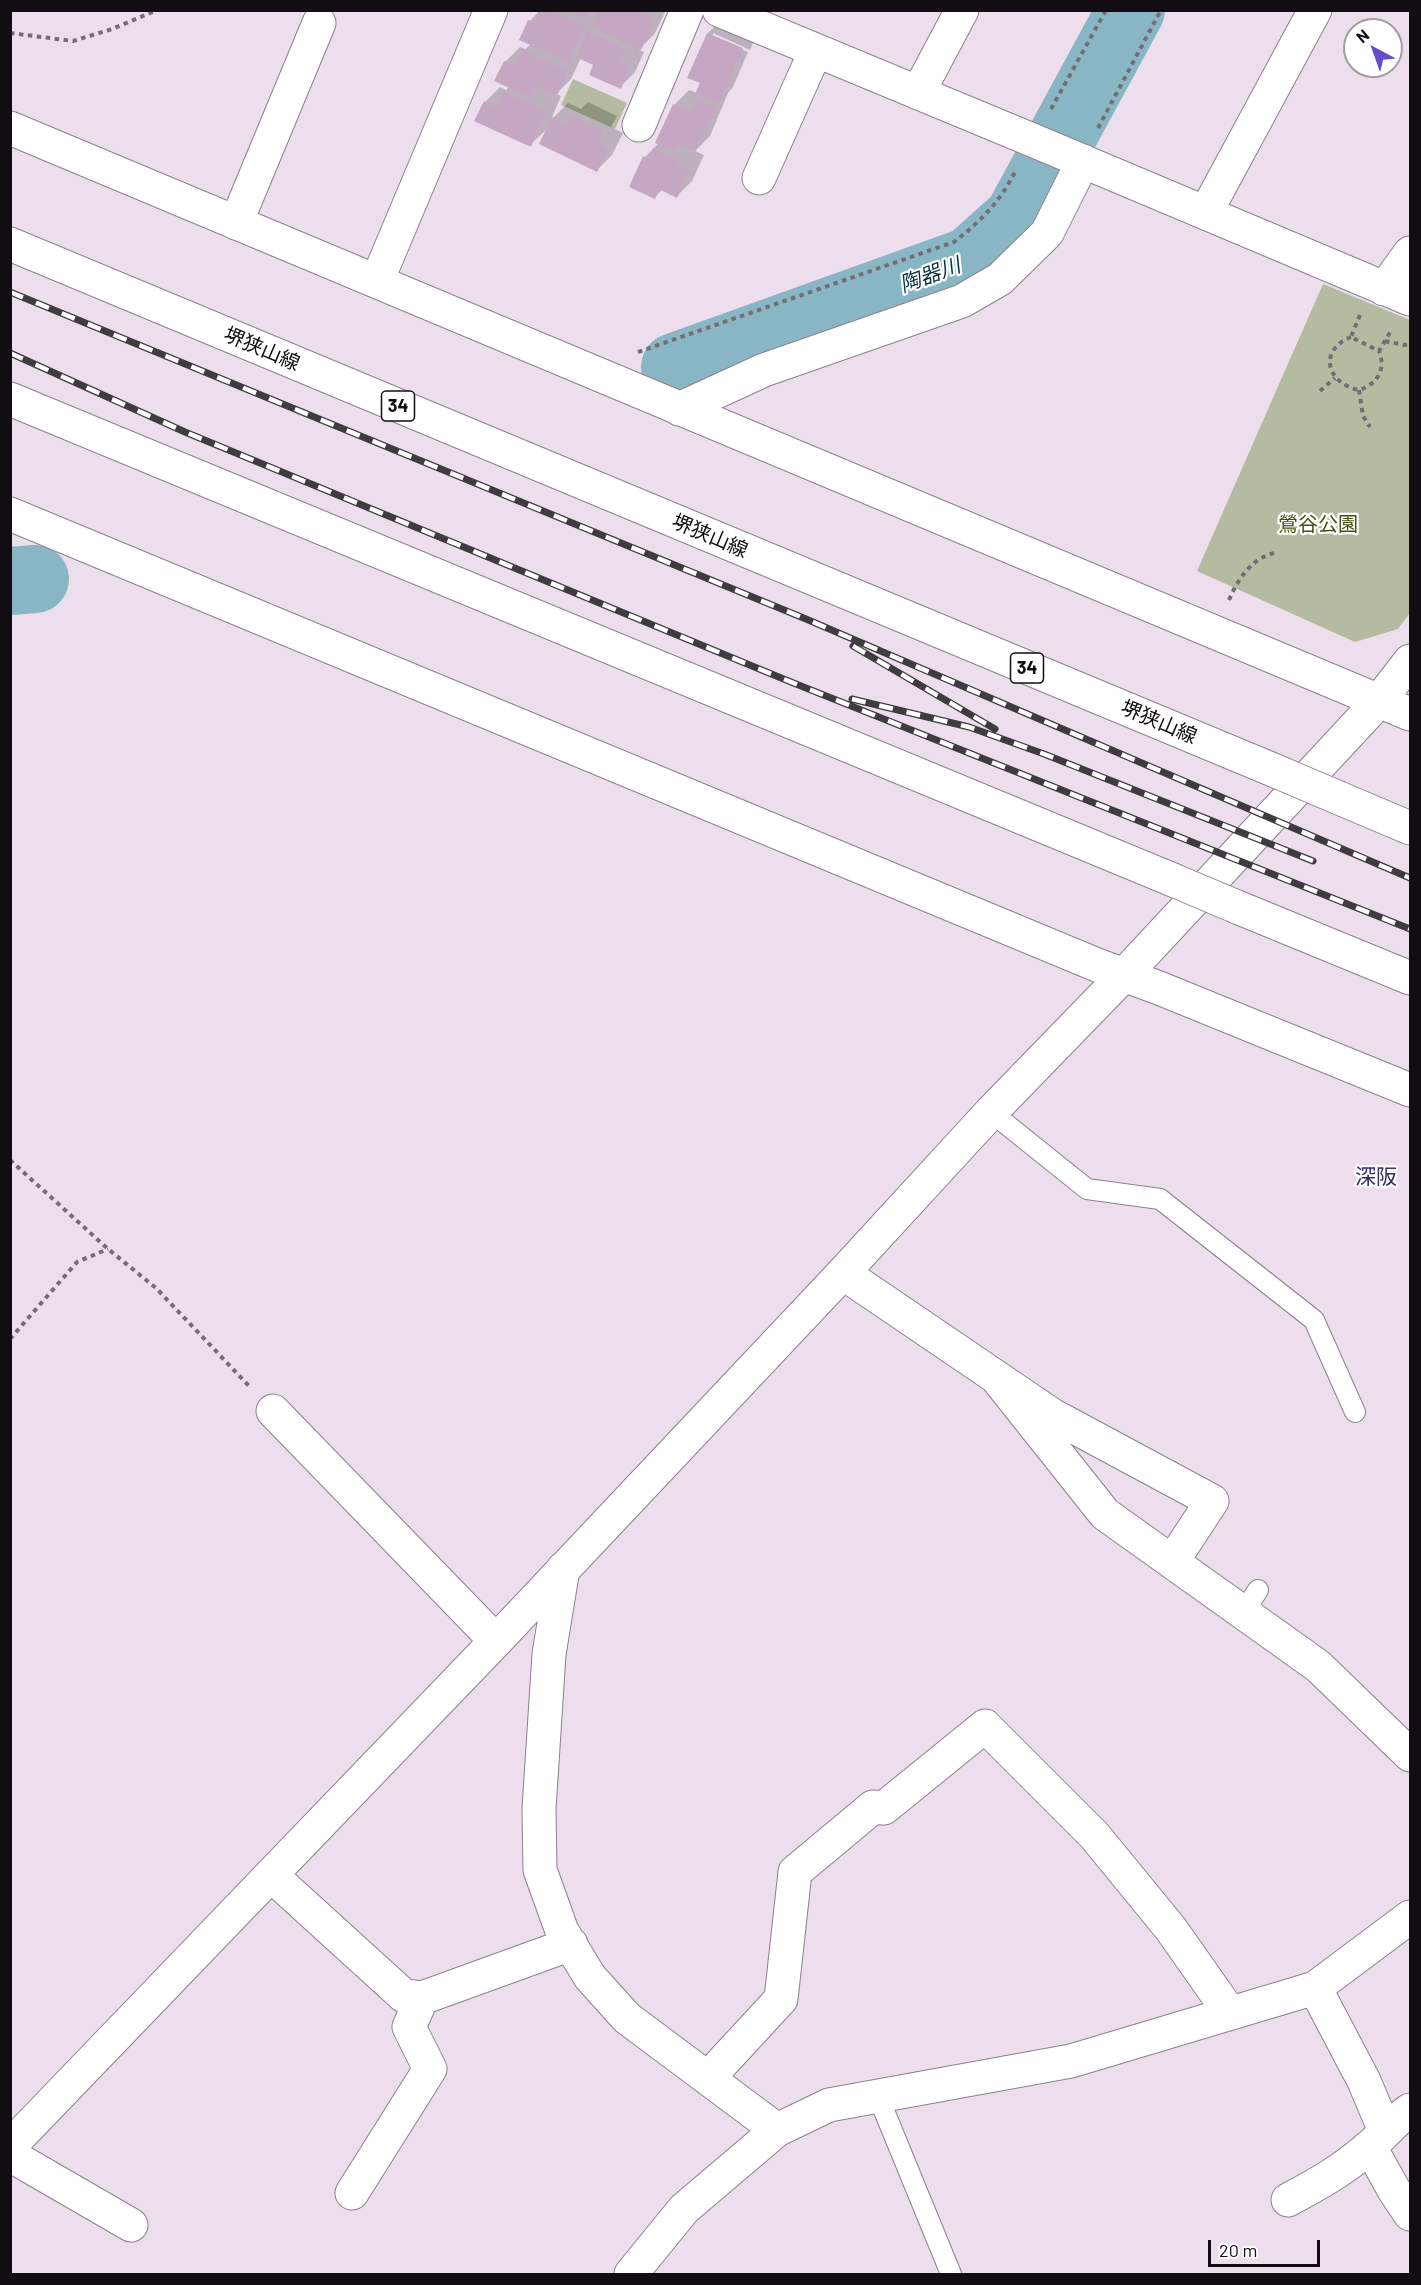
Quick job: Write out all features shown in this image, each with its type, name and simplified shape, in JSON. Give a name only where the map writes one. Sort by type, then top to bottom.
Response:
[{"type":"street","points":[[377,281],[491,10]]},
{"type":"street","points":[[639,125],[687,10]]},
{"type":"street","points":[[719,10],[815,52],[1206,212],[1397,294],[1410,253]]},
{"type":"street","points":[[918,93],[962,10]]},
{"type":"street","points":[[1206,212],[1315,10]]},
{"type":"street","points":[[236,223],[319,22]]},
{"type":"street","points":[[759,178],[815,52]]},
{"type":"street","points":[[10,128],[1410,714]]},
{"type":"street","points":[[679,409],[764,370],[962,301],[1000,279],[1047,232],[1078,159]]},
{"type":"street","name":"堺狭山線","points":[[15,246],[1410,828]]},
{"type":"street","points":[[10,399],[1410,978]]},
{"type":"street","points":[[10,514],[1124,975],[1410,1090]]},
{"type":"street","points":[[10,2146],[496,1641],[843,1273],[991,1112],[1124,975],[1379,701],[1410,661]]},
{"type":"street","points":[[843,1273],[1052,1415],[1212,1501],[1172,1562]]},
{"type":"street","points":[[996,1377],[1106,1514],[1172,1562],[1250,1601],[1410,1755]]},
{"type":"street","points":[[273,1411],[496,1641]]},
{"type":"street","points":[[563,1569],[549,1654],[539,1809],[540,1870],[562,1931],[590,1977],[627,2018],[777,2130]]},
{"type":"street","points":[[708,2078],[781,1999],[795,1872],[873,1807],[884,1808],[985,1726],[1094,1835],[1171,1929],[1230,2013]]},
{"type":"street","points":[[271,1875],[404,1996],[422,1998],[571,1944]]},
{"type":"street","points":[[631,2274],[684,2209],[777,2130],[829,2105],[1071,2061],[1315,1988],[1410,1917]]},
{"type":"street","points":[[1315,1988],[1364,2081],[1378,2139],[1394,2190],[1410,2214]]},
{"type":"street","points":[[352,2193],[430,2069],[409,2027],[422,1998]]},
{"type":"street","points":[[1288,2200],[1332,2177],[1410,2110]]},
{"type":"street","points":[[10,2155],[130,2225]]},
{"type":"lane","points":[[991,1112],[1087,1189],[1160,1199],[1314,1320],[1354,1412]]},
{"type":"lane","points":[[878,2096],[951,2274]]},
{"type":"path","points":[[10,33],[73,40],[112,29],[157,10]]},
{"type":"path","points":[[1050,110],[1106,10]]},
{"type":"path","points":[[1096,132],[1161,10]]},
{"type":"path","points":[[629,355],[954,242],[983,219],[1005,192],[1034,140]]},
{"type":"path","points":[[1359,316],[1351,337],[1336,346],[1332,354],[1330,370],[1342,384],[1359,390],[1375,382],[1382,367],[1379,351],[1390,332]]},
{"type":"path","points":[[1351,337],[1379,351]]},
{"type":"path","points":[[1385,340],[1404,345],[1410,344]]},
{"type":"path","points":[[1320,392],[1335,378]]},
{"type":"path","points":[[1359,390],[1363,416],[1370,427]]},
{"type":"path","points":[[1229,601],[1234,587],[1252,564],[1263,556],[1274,553]]},
{"type":"path","points":[[10,1160],[108,1249],[156,1288],[273,1411]]},
{"type":"path","points":[[10,1340],[76,1263],[108,1249]]},
{"type":"green space","points":[[573,79],[627,103],[615,129],[561,105]]},
{"type":"green space","name":"鶯谷公園","points":[[1323,284],[1410,320],[1410,613],[1398,629],[1355,642],[1197,571]]},
{"type":"building","points":[[541,10],[549,10],[585,26],[569,62],[519,40],[528,20],[535,22]]},
{"type":"building","points":[[567,10],[590,10],[586,19]]},
{"type":"building","points":[[598,10],[647,10],[645,14],[655,19],[641,50],[590,26]]},
{"type":"building","points":[[587,31],[626,49],[620,63],[630,67],[621,89],[589,75],[593,65],[576,57]]},
{"type":"building","points":[[707,33],[743,48],[719,104],[695,94],[700,83],[687,78]]},
{"type":"building","points":[[523,50],[568,71],[557,96],[536,86],[531,98],[494,81],[504,61],[515,66]]},
{"type":"building","points":[[503,91],[547,111],[531,147],[474,121],[484,101],[496,107]]},
{"type":"building","points":[[696,99],[716,108],[695,152],[679,145],[675,152],[655,143],[673,104],[690,111]]},
{"type":"building","points":[[572,116],[603,131],[598,142],[609,148],[597,172],[539,144],[552,117],[568,125]]},
{"type":"building","points":[[653,148],[679,160],[677,164],[690,170],[677,198],[659,189],[655,199],[629,187],[643,156],[648,159]]},
{"type":"waterway","name":"陶器川","points":[[675,367],[970,261],[1018,218],[1131,10]]},
{"type":"waterway","name":"陶器川","points":[[10,581],[35,579]]},
{"type":"railway","points":[[10,292],[806,619],[1410,878]]},
{"type":"railway","points":[[10,353],[185,432],[786,680],[1410,929]]},
{"type":"railway","points":[[853,646],[995,729]]},
{"type":"railway","points":[[852,699],[969,727],[1044,754],[1313,861]]},
{"type":"district","name":"深阪","points":[[1376,1177]]}]
